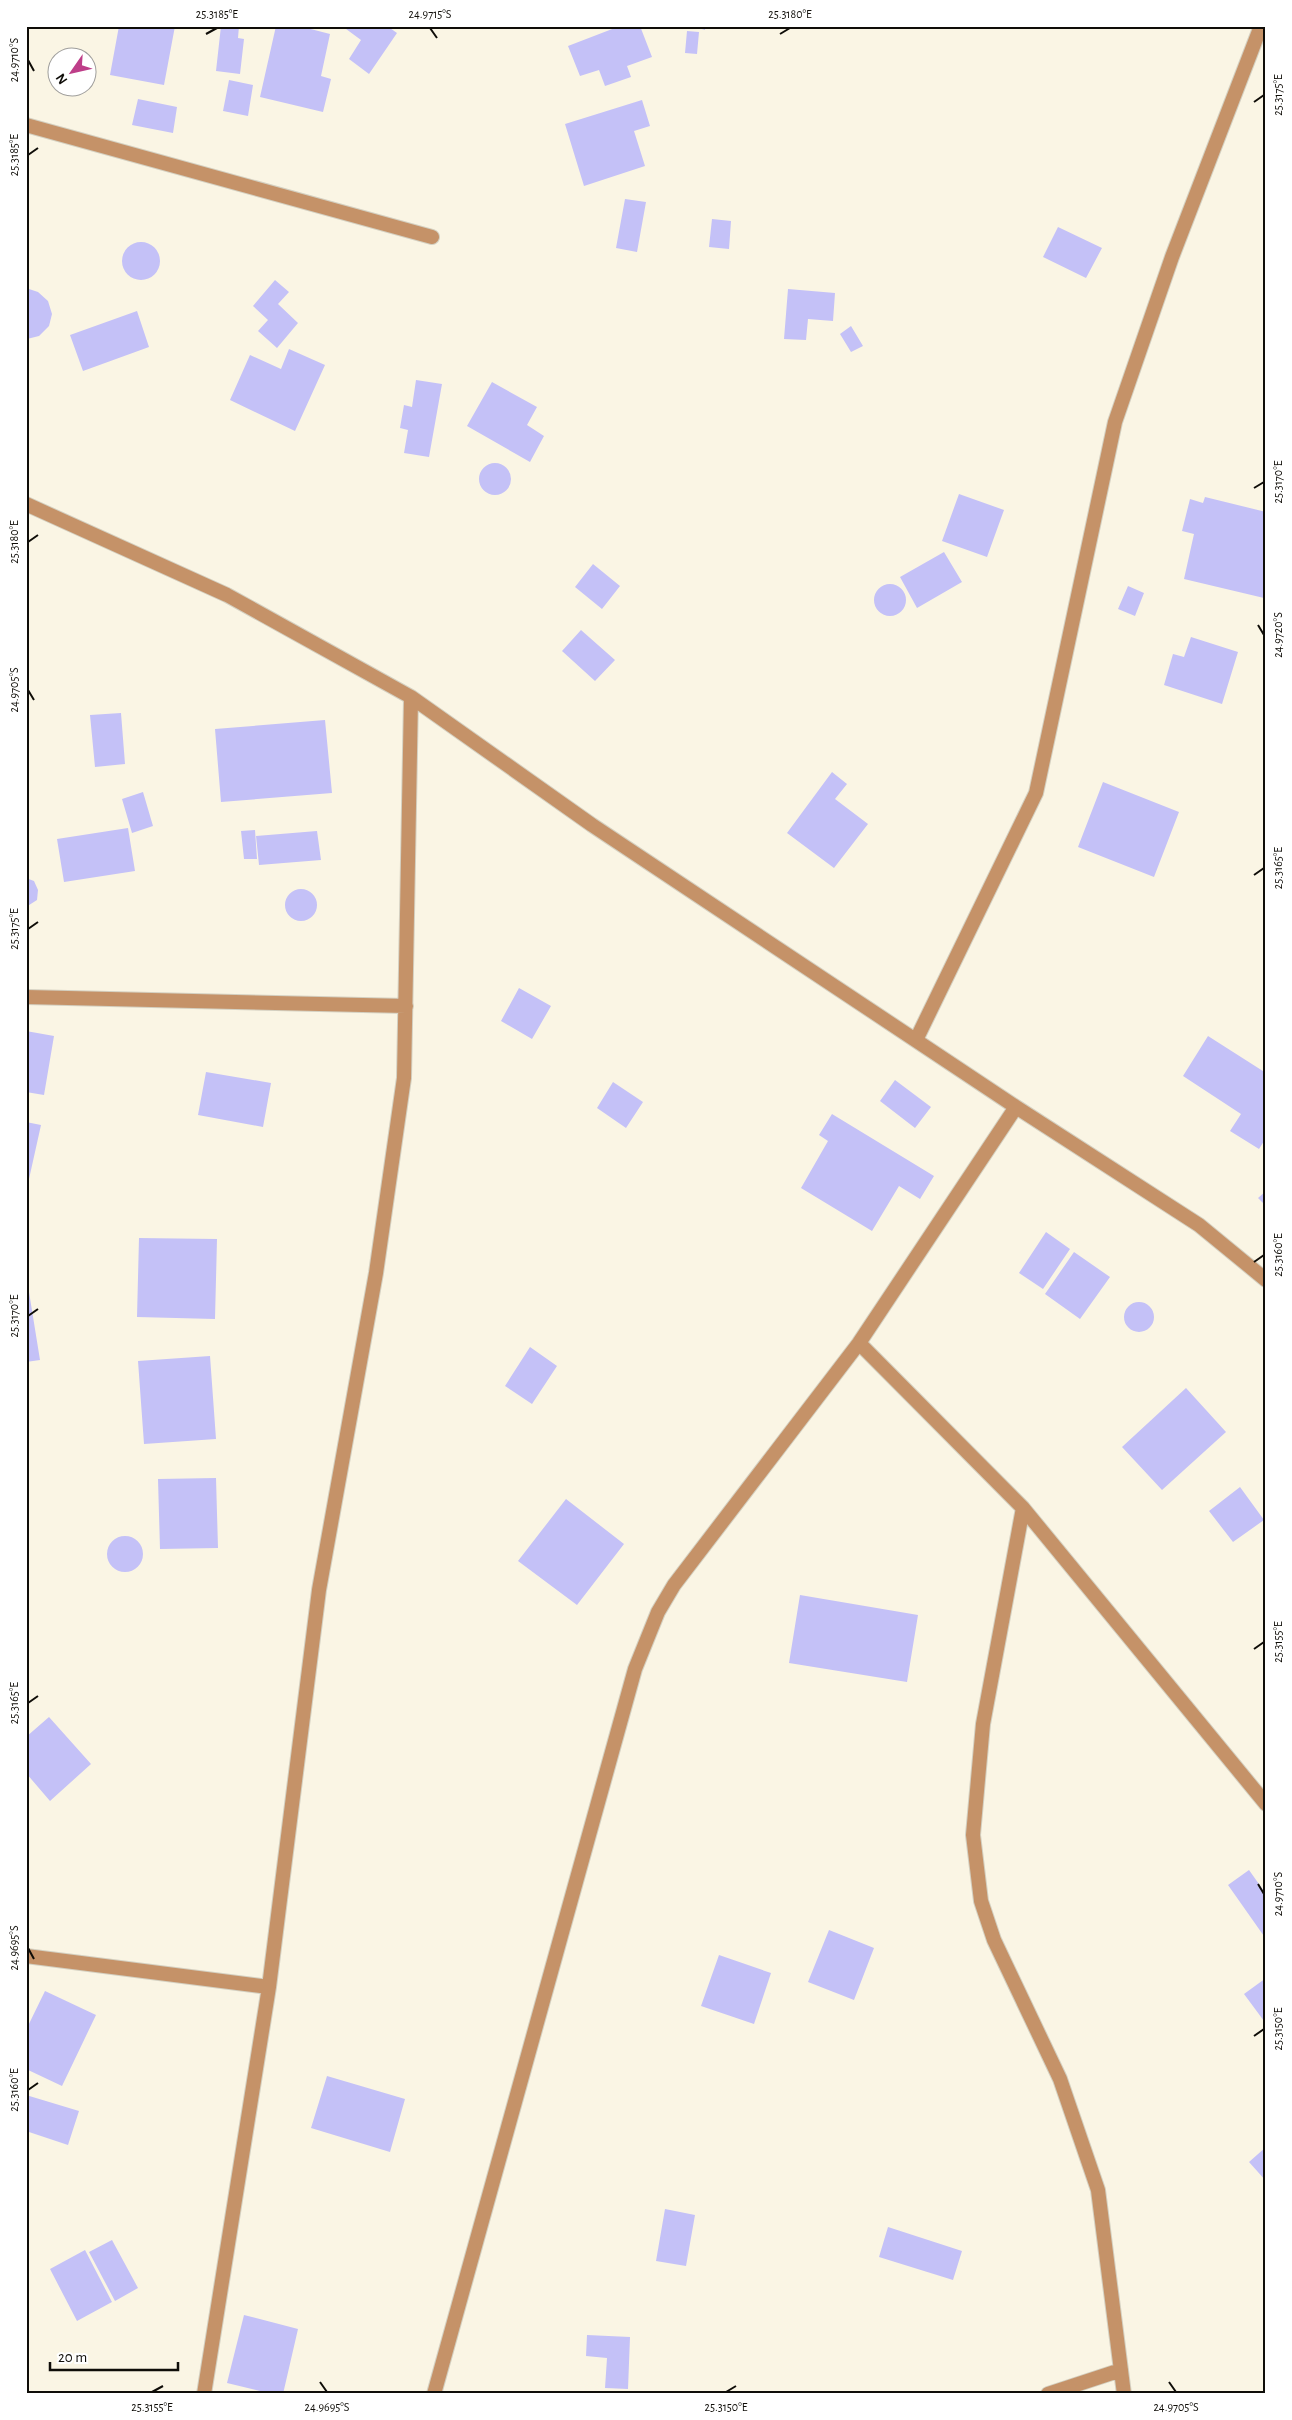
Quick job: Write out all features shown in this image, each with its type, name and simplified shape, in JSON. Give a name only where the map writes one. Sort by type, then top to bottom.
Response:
[{"type":"street","points":[[916,1040],[1036,793],[1115,422],[1175,248],[1261,26]]},
{"type":"street","points":[[26,125],[432,237]]},
{"type":"street","points":[[26,504],[227,595],[411,697],[592,825],[1016,1107],[1199,1225],[1266,1280]]},
{"type":"street","points":[[204,2394],[269,1987],[319,1590],[376,1273],[404,1078],[411,697]]},
{"type":"street","points":[[26,997],[406,1006]]},
{"type":"street","points":[[434,2394],[635,1669],[658,1612],[674,1585],[859,1343],[1016,1107]]},
{"type":"street","points":[[859,1343],[1023,1508],[1266,1804]]},
{"type":"street","points":[[1023,1508],[983,1724],[973,1835],[980,1892],[994,1940],[1060,2079],[1098,2190],[1124,2394]]},
{"type":"street","points":[[26,1956],[269,1987]]},
{"type":"street","points":[[1048,2394],[1121,2370]]},
{"type":"building","points":[[119,26],[175,26],[164,85],[110,75]]},
{"type":"building","points":[[221,26],[239,26],[238,38],[244,39],[240,74],[216,71]]},
{"type":"building","points":[[276,26],[299,26],[330,34],[321,76],[331,79],[323,112],[260,97]]},
{"type":"building","points":[[342,26],[387,26],[397,33],[369,74],[349,59],[361,40]]},
{"type":"building","points":[[620,26],[640,26],[652,57],[627,66],[631,77],[605,86],[599,70],[580,76],[568,46]]},
{"type":"building","points":[[693,26],[705,26],[705,30]]},
{"type":"building","points":[[687,31],[699,32],[697,54],[685,53]]},
{"type":"building","points":[[229,80],[253,85],[248,116],[223,111]]},
{"type":"building","points":[[138,99],[177,107],[173,133],[132,125]]},
{"type":"building","points":[[642,100],[650,126],[634,131],[645,166],[584,186],[565,124]]},
{"type":"building","points":[[625,199],[646,202],[637,252],[616,248]]},
{"type":"building","points":[[712,219],[731,221],[729,249],[709,247]]},
{"type":"building","points":[[1058,227],[1102,248],[1086,278],[1043,257]]},
{"type":"building","points":[[141,242],[148,243],[154,248],[159,254],[159,268],[154,274],[148,279],[141,280],[134,279],[128,274],[123,268],[122,261],[123,254],[128,248],[134,243]]},
{"type":"building","points":[[275,280],[289,292],[278,304],[298,323],[277,348],[258,331],[268,320],[253,306]]},
{"type":"building","points":[[26,288],[38,292],[48,301],[52,314],[49,326],[39,336],[27,339]]},
{"type":"building","points":[[788,289],[835,293],[833,321],[808,319],[806,340],[784,339]]},
{"type":"building","points":[[137,311],[149,347],[83,371],[70,335]]},
{"type":"building","points":[[851,326],[863,346],[851,352],[840,334]]},
{"type":"building","points":[[289,349],[325,365],[295,431],[230,400],[250,355],[281,369]]},
{"type":"building","points":[[416,380],[442,384],[429,457],[404,453],[408,430],[400,428],[404,405],[412,407]]},
{"type":"building","points":[[492,382],[537,407],[527,425],[544,436],[530,462],[467,426]]},
{"type":"building","points":[[495,463],[501,464],[506,468],[510,473],[510,485],[506,490],[501,494],[495,495],[489,494],[484,490],[480,485],[479,479],[480,473],[484,468],[489,464]]},
{"type":"building","points":[[959,494],[1004,510],[987,557],[942,541]]},
{"type":"building","points":[[1205,497],[1266,512],[1266,593],[1264,598],[1184,579],[1194,534],[1182,531],[1190,499],[1203,503]]},
{"type":"building","points":[[944,552],[962,582],[917,608],[900,577]]},
{"type":"building","points":[[593,564],[620,586],[602,609],[575,587]]},
{"type":"building","points":[[890,584],[902,588],[906,600],[902,612],[890,616],[878,612],[874,600],[878,588]]},
{"type":"building","points":[[1128,586],[1144,593],[1135,616],[1118,609]]},
{"type":"building","points":[[581,630],[615,660],[595,681],[562,651]]},
{"type":"building","points":[[1191,637],[1238,652],[1222,704],[1164,685],[1173,654],[1184,657]]},
{"type":"building","points":[[121,713],[125,764],[95,767],[90,715]]},
{"type":"building","points":[[325,720],[332,793],[221,802],[215,729]]},
{"type":"building","points":[[832,772],[847,784],[835,799],[868,824],[834,868],[787,833]]},
{"type":"building","points":[[1103,782],[1179,812],[1154,877],[1078,847]]},
{"type":"building","points":[[143,792],[153,826],[132,833],[122,799]]},
{"type":"building","points":[[128,828],[135,871],[64,882],[57,839]]},
{"type":"building","points":[[255,830],[257,859],[244,859],[241,831]]},
{"type":"building","points":[[317,831],[321,860],[259,865],[256,836]]},
{"type":"building","points":[[26,878],[34,881],[38,890],[37,900],[26,907]]},
{"type":"building","points":[[301,889],[307,890],[312,894],[316,899],[316,911],[312,916],[307,920],[301,921],[295,920],[290,916],[286,911],[285,905],[286,899],[290,894],[295,890]]},
{"type":"building","points":[[519,988],[551,1006],[532,1039],[501,1021]]},
{"type":"building","points":[[26,1031],[54,1036],[44,1095],[26,1092]]},
{"type":"building","points":[[1208,1036],[1266,1073],[1266,1138],[1259,1149],[1230,1131],[1241,1114],[1183,1076]]},
{"type":"building","points":[[206,1072],[271,1083],[263,1127],[198,1115]]},
{"type":"building","points":[[895,1080],[931,1107],[915,1128],[880,1101]]},
{"type":"building","points":[[613,1082],[643,1102],[626,1128],[597,1108]]},
{"type":"building","points":[[832,1114],[934,1176],[920,1199],[899,1186],[872,1231],[801,1188],[828,1141],[819,1135]]},
{"type":"building","points":[[26,1122],[41,1125],[29,1179],[26,1178]]},
{"type":"building","points":[[1266,1191],[1266,1206],[1258,1198]]},
{"type":"building","points":[[1046,1232],[1070,1249],[1043,1289],[1019,1273]]},
{"type":"building","points":[[139,1238],[217,1239],[215,1319],[137,1317]]},
{"type":"building","points":[[1074,1252],[1110,1277],[1080,1319],[1045,1294]]},
{"type":"building","points":[[26,1292],[29,1292],[40,1360],[26,1362]]},
{"type":"building","points":[[1139,1302],[1149,1307],[1154,1317],[1149,1327],[1139,1332],[1129,1327],[1124,1317],[1129,1307]]},
{"type":"building","points":[[530,1347],[557,1366],[532,1404],[505,1386]]},
{"type":"building","points":[[210,1356],[216,1439],[144,1444],[138,1361]]},
{"type":"building","points":[[1186,1388],[1226,1432],[1162,1490],[1122,1447]]},
{"type":"building","points":[[216,1478],[218,1548],[160,1549],[158,1479]]},
{"type":"building","points":[[1240,1487],[1264,1520],[1233,1542],[1209,1511]]},
{"type":"building","points":[[566,1499],[624,1544],[577,1605],[518,1561]]},
{"type":"building","points":[[125,1536],[132,1537],[138,1541],[142,1547],[142,1561],[138,1567],[132,1571],[125,1572],[118,1571],[112,1567],[108,1561],[107,1554],[108,1547],[112,1541],[118,1537]]},
{"type":"building","points":[[800,1595],[918,1615],[907,1682],[789,1663]]},
{"type":"building","points":[[49,1717],[91,1764],[50,1801],[26,1773],[26,1737]]},
{"type":"building","points":[[1249,1870],[1266,1894],[1266,1939],[1228,1885]]},
{"type":"building","points":[[829,1930],[874,1948],[854,2000],[808,1982]]},
{"type":"building","points":[[719,1955],[771,1973],[754,2024],[701,2006]]},
{"type":"building","points":[[1266,1978],[1266,2020],[1264,2021],[1244,1994]]},
{"type":"building","points":[[45,1991],[96,2015],[62,2086],[26,2069],[26,2030]]},
{"type":"building","points":[[327,2076],[405,2099],[390,2152],[311,2128]]},
{"type":"building","points":[[26,2095],[79,2111],[68,2145],[26,2131]]},
{"type":"building","points":[[1266,2147],[1266,2181],[1249,2162]]},
{"type":"building","points":[[665,2209],[695,2215],[686,2266],[656,2261]]},
{"type":"building","points":[[888,2227],[962,2251],[953,2280],[879,2257]]},
{"type":"building","points":[[112,2240],[138,2288],[115,2301],[89,2252]]},
{"type":"building","points":[[85,2250],[112,2302],[77,2321],[50,2269]]},
{"type":"building","points":[[244,2315],[298,2329],[283,2394],[272,2394],[227,2383]]},
{"type":"building","points":[[587,2335],[630,2337],[628,2389],[605,2388],[607,2358],[586,2356]]}]
